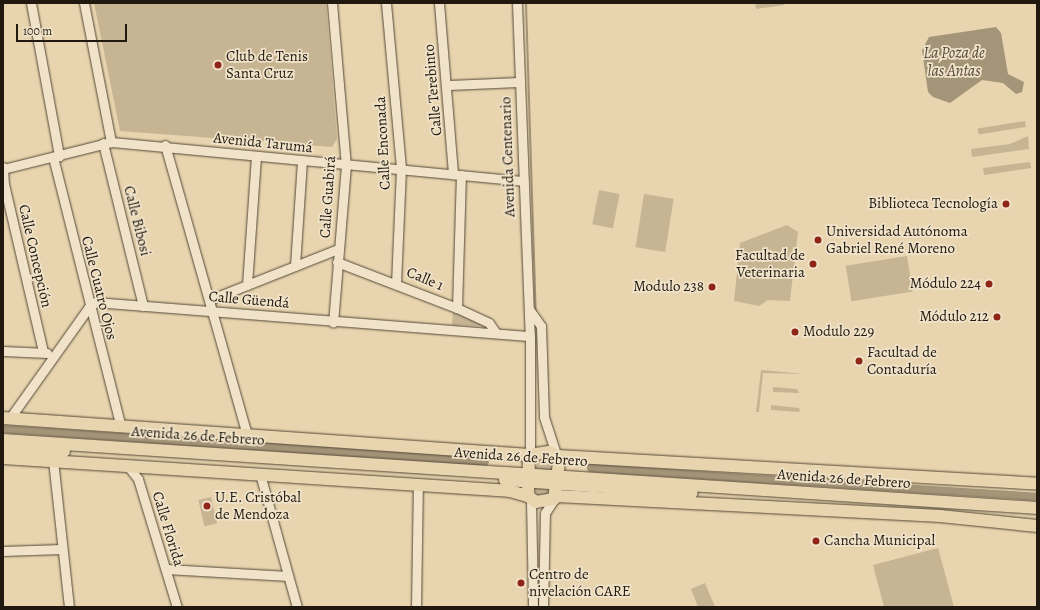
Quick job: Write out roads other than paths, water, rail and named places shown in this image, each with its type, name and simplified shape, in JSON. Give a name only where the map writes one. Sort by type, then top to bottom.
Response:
[{"type":"main road","name":"Avenida 26 de Febrero","points":[[12,419],[120,424],[530,455],[543,451],[557,455],[1037,484]]},
{"type":"main road","name":"Avenida 26 de Febrero","points":[[3,440],[527,477],[557,488],[967,518],[1037,526]]},
{"type":"main road","name":"Avenida 26 de Febrero","points":[[3,449],[527,477]]},
{"type":"main road","points":[[529,498],[527,477],[530,455]]},
{"type":"main road","points":[[3,458],[126,464],[510,491],[542,503],[557,488],[557,455]]},
{"type":"main road","name":"Avenida 26 de Febrero","points":[[557,488],[926,506],[1037,516]]},
{"type":"main road","name":"Avenida 26 de Febrero","points":[[557,488],[1037,508]]},
{"type":"main road","points":[[926,506],[967,518]]},
{"type":"street","name":"Calle Cuatro Ojos","points":[[31,3],[56,157],[89,307],[120,424]]},
{"type":"street","name":"Calle Bibosi","points":[[84,3],[107,143],[143,306]]},
{"type":"street","name":"Calle Guabirá","points":[[332,3],[346,165],[332,322]]},
{"type":"street","name":"Calle Enconada","points":[[386,3],[401,169],[396,282]]},
{"type":"street","name":"Calle Terebinto","points":[[439,3],[457,175],[458,308]]},
{"type":"street","points":[[509,3],[518,14]]},
{"type":"street","name":"Avenida Centenario","points":[[517,3],[523,182],[534,315],[544,417],[557,455]]},
{"type":"street","points":[[448,85],[520,82]]},
{"type":"street","name":"Avenida Tarumá","points":[[3,168],[56,157],[107,143],[165,145],[256,157],[401,169],[523,182]]},
{"type":"street","points":[[165,145],[247,434]]},
{"type":"street","points":[[248,285],[256,157]]},
{"type":"street","points":[[295,266],[302,161]]},
{"type":"street","name":"Calle Concepción","points":[[3,168],[43,351]]},
{"type":"street","points":[[209,300],[338,249]]},
{"type":"street","name":"Calle 1","points":[[337,262],[396,282],[458,308],[489,323],[496,333]]},
{"type":"street","name":"Calle Güendá","points":[[89,307],[96,302],[332,322],[530,336]]},
{"type":"street","points":[[12,419],[19,406],[89,307]]},
{"type":"street","name":"Avenida Centenario","points":[[530,455],[530,336],[534,315]]},
{"type":"street","points":[[3,351],[43,351],[55,354]]},
{"type":"street","points":[[53,460],[69,607]]},
{"type":"street","name":"Calle Florida","points":[[126,464],[138,479],[177,607]]},
{"type":"street","points":[[260,474],[297,607]]},
{"type":"street","points":[[416,607],[418,484]]},
{"type":"street","points":[[543,607],[545,513],[557,488]]},
{"type":"street","points":[[529,498],[532,543],[533,607]]},
{"type":"street","points":[[532,543],[544,543]]},
{"type":"street","points":[[3,551],[62,549]]},
{"type":"street","points":[[166,569],[288,576]]},
{"type":"water","name":"La Poza de las Antas","points":[[996,27],[1001,33],[1008,74],[1024,82],[1022,92],[1016,94],[1003,83],[982,80],[950,103],[933,97],[928,92],[922,50],[929,37]]},
{"type":"waterway","points":[[526,3],[536,314]]},
{"type":"waterway","points":[[3,429],[485,462]]},
{"type":"waterway","points":[[591,468],[1037,497]]},
{"type":"place","name":"Club de Tenis Santa Cruz","points":[[218,65]]},
{"type":"place","name":"Biblioteca Tecnología","points":[[1006,204]]},
{"type":"place","name":"Universidad Autónoma Gabriel René Moreno","points":[[818,240]]},
{"type":"place","name":"Facultad de Veterinaria","points":[[813,264]]},
{"type":"place","name":"Módulo 224","points":[[989,284]]},
{"type":"place","name":"Modulo 238","points":[[712,287]]},
{"type":"place","name":"Módulo 212","points":[[997,317]]},
{"type":"place","name":"Modulo 229","points":[[795,332]]},
{"type":"place","name":"Facultad de Contaduría","points":[[859,361]]},
{"type":"place","name":"U.E. Cristóbal de Mendoza","points":[[207,506]]},
{"type":"place","name":"Cancha Municipal","points":[[816,541]]},
{"type":"place","name":"Centro de nivelación CARE","points":[[521,583]]}]
